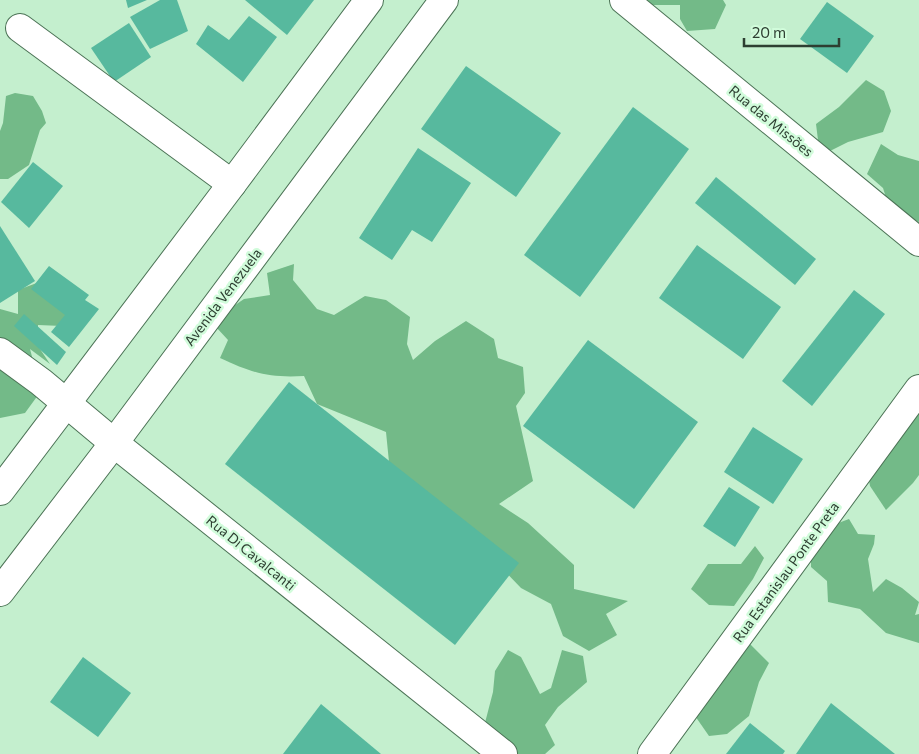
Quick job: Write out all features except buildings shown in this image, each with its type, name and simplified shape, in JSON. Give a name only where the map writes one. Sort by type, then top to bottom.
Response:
[{"type":"street","points":[[0,490],[67,404],[369,0]]},
{"type":"street","name":"Avenida Venezuela","points":[[0,592],[114,443],[444,0]]},
{"type":"street","name":"Rua das Missões","points":[[624,0],[919,242]]},
{"type":"street","points":[[20,28],[232,184]]},
{"type":"street","name":"Rua Di Cavalcanti","points":[[0,352],[503,754]]},
{"type":"street","name":"Rua Estanislau Ponte Preta","points":[[652,754],[919,389]]},
{"type":"green space","points":[[639,0],[723,0],[726,5],[715,29],[687,31],[680,19],[680,5],[643,5]]},
{"type":"green space","points":[[866,80],[884,91],[891,111],[883,132],[848,142],[820,156],[816,124],[839,107]]},
{"type":"green space","points":[[15,93],[33,96],[42,111],[46,123],[40,130],[29,165],[8,179],[0,179],[0,131],[3,123],[6,96]]},
{"type":"green space","points":[[881,144],[898,155],[919,161],[919,222],[889,207],[883,188],[867,174]]},
{"type":"green space","points":[[294,264],[293,280],[317,309],[334,315],[365,296],[386,300],[410,317],[407,344],[413,360],[435,341],[466,321],[494,339],[498,358],[523,367],[525,393],[516,406],[533,481],[499,504],[528,523],[574,565],[574,589],[628,601],[606,614],[617,635],[589,651],[563,636],[551,604],[521,588],[494,560],[391,482],[386,432],[317,404],[304,376],[270,375],[220,358],[228,340],[216,327],[222,314],[244,299],[270,295],[267,273]]},
{"type":"green space","points":[[50,278],[74,309],[62,326],[38,325],[38,346],[50,364],[30,349],[41,391],[25,413],[0,418],[0,309],[18,314],[18,290]]},
{"type":"green space","points":[[919,406],[919,475],[886,510],[870,486],[865,458]]},
{"type":"green space","points":[[849,519],[858,534],[875,535],[874,544],[868,559],[873,592],[886,579],[902,588],[919,602],[915,615],[919,614],[919,643],[886,633],[860,609],[828,602],[827,581],[811,567],[811,552],[825,528]]},
{"type":"green space","points":[[755,546],[764,558],[753,579],[734,606],[709,605],[691,589],[708,564],[741,564]]},
{"type":"green space","points":[[741,638],[769,663],[759,682],[749,716],[727,734],[709,736],[693,713]]},
{"type":"green space","points":[[508,650],[521,657],[540,694],[551,688],[562,650],[583,656],[587,682],[558,707],[545,725],[555,745],[545,754],[512,754],[511,741],[480,742],[493,692],[495,671]]}]
